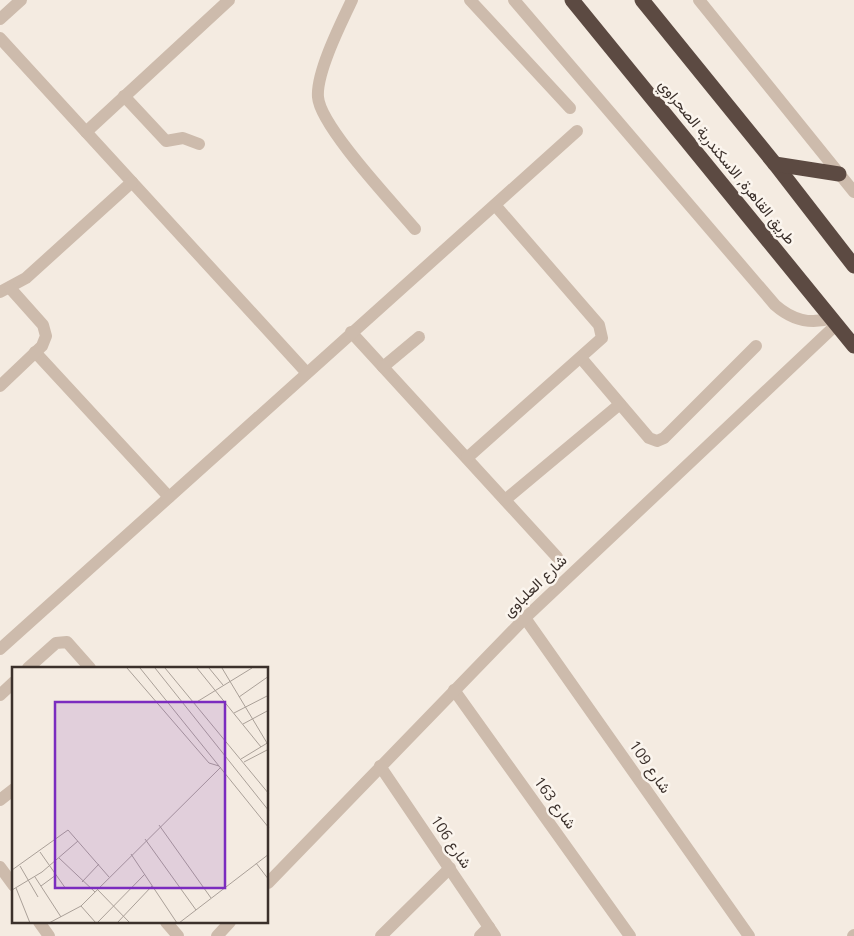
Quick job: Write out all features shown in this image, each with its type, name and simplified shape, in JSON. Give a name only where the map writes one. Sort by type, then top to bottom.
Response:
[{"type":"highway","name":"طريق القاهرة, الاسكندرية الصحراوي","points":[[572,0],[854,346]]},
{"type":"highway","points":[[642,0],[775,164],[854,266]]},
{"type":"highway","points":[[775,164],[839,174]]},
{"type":"street","points":[[0,19],[22,0]]},
{"type":"street","points":[[86,132],[229,0]]},
{"type":"street","points":[[352,0],[330,50],[319,84],[319,106],[329,126],[415,229]]},
{"type":"street","points":[[470,0],[570,108]]},
{"type":"street","points":[[514,0],[775,305],[792,317],[802,321],[834,321]]},
{"type":"street","points":[[703,1],[854,192]]},
{"type":"street","points":[[0,38],[306,372]]},
{"type":"street","points":[[124,96],[166,141],[183,138],[199,144]]},
{"type":"street","points":[[0,649],[306,372],[577,131]]},
{"type":"street","points":[[0,386],[45,341],[46,330],[5,290],[26,278],[132,182]]},
{"type":"street","points":[[467,458],[600,342],[602,338],[602,329],[495,204]]},
{"type":"street","name":"شارع العلباوى","points":[[269,879],[525,618],[834,321]]},
{"type":"street","points":[[351,332],[557,557]]},
{"type":"street","points":[[383,367],[418,337]]},
{"type":"street","points":[[581,358],[650,438],[660,440],[756,346]]},
{"type":"street","points":[[35,352],[169,497]]},
{"type":"street","points":[[505,500],[620,404]]},
{"type":"street","name":"شارع 109","points":[[525,618],[749,936]]},
{"type":"street","points":[[29,667],[56,643],[67,642],[89,667]]},
{"type":"street","points":[[0,694],[12,684]]},
{"type":"street","name":"شارع 163","points":[[454,690],[630,936]]},
{"type":"street","name":"شارع 106","points":[[380,766],[450,868],[488,933]]},
{"type":"street","points":[[0,800],[12,791]]},
{"type":"street","points":[[381,936],[450,868]]},
{"type":"street","points":[[1,870],[12,884]]},
{"type":"street","points":[[40,924],[49,936]]},
{"type":"street","points":[[168,924],[178,936]]},
{"type":"street","points":[[217,936],[228,924]]}]
